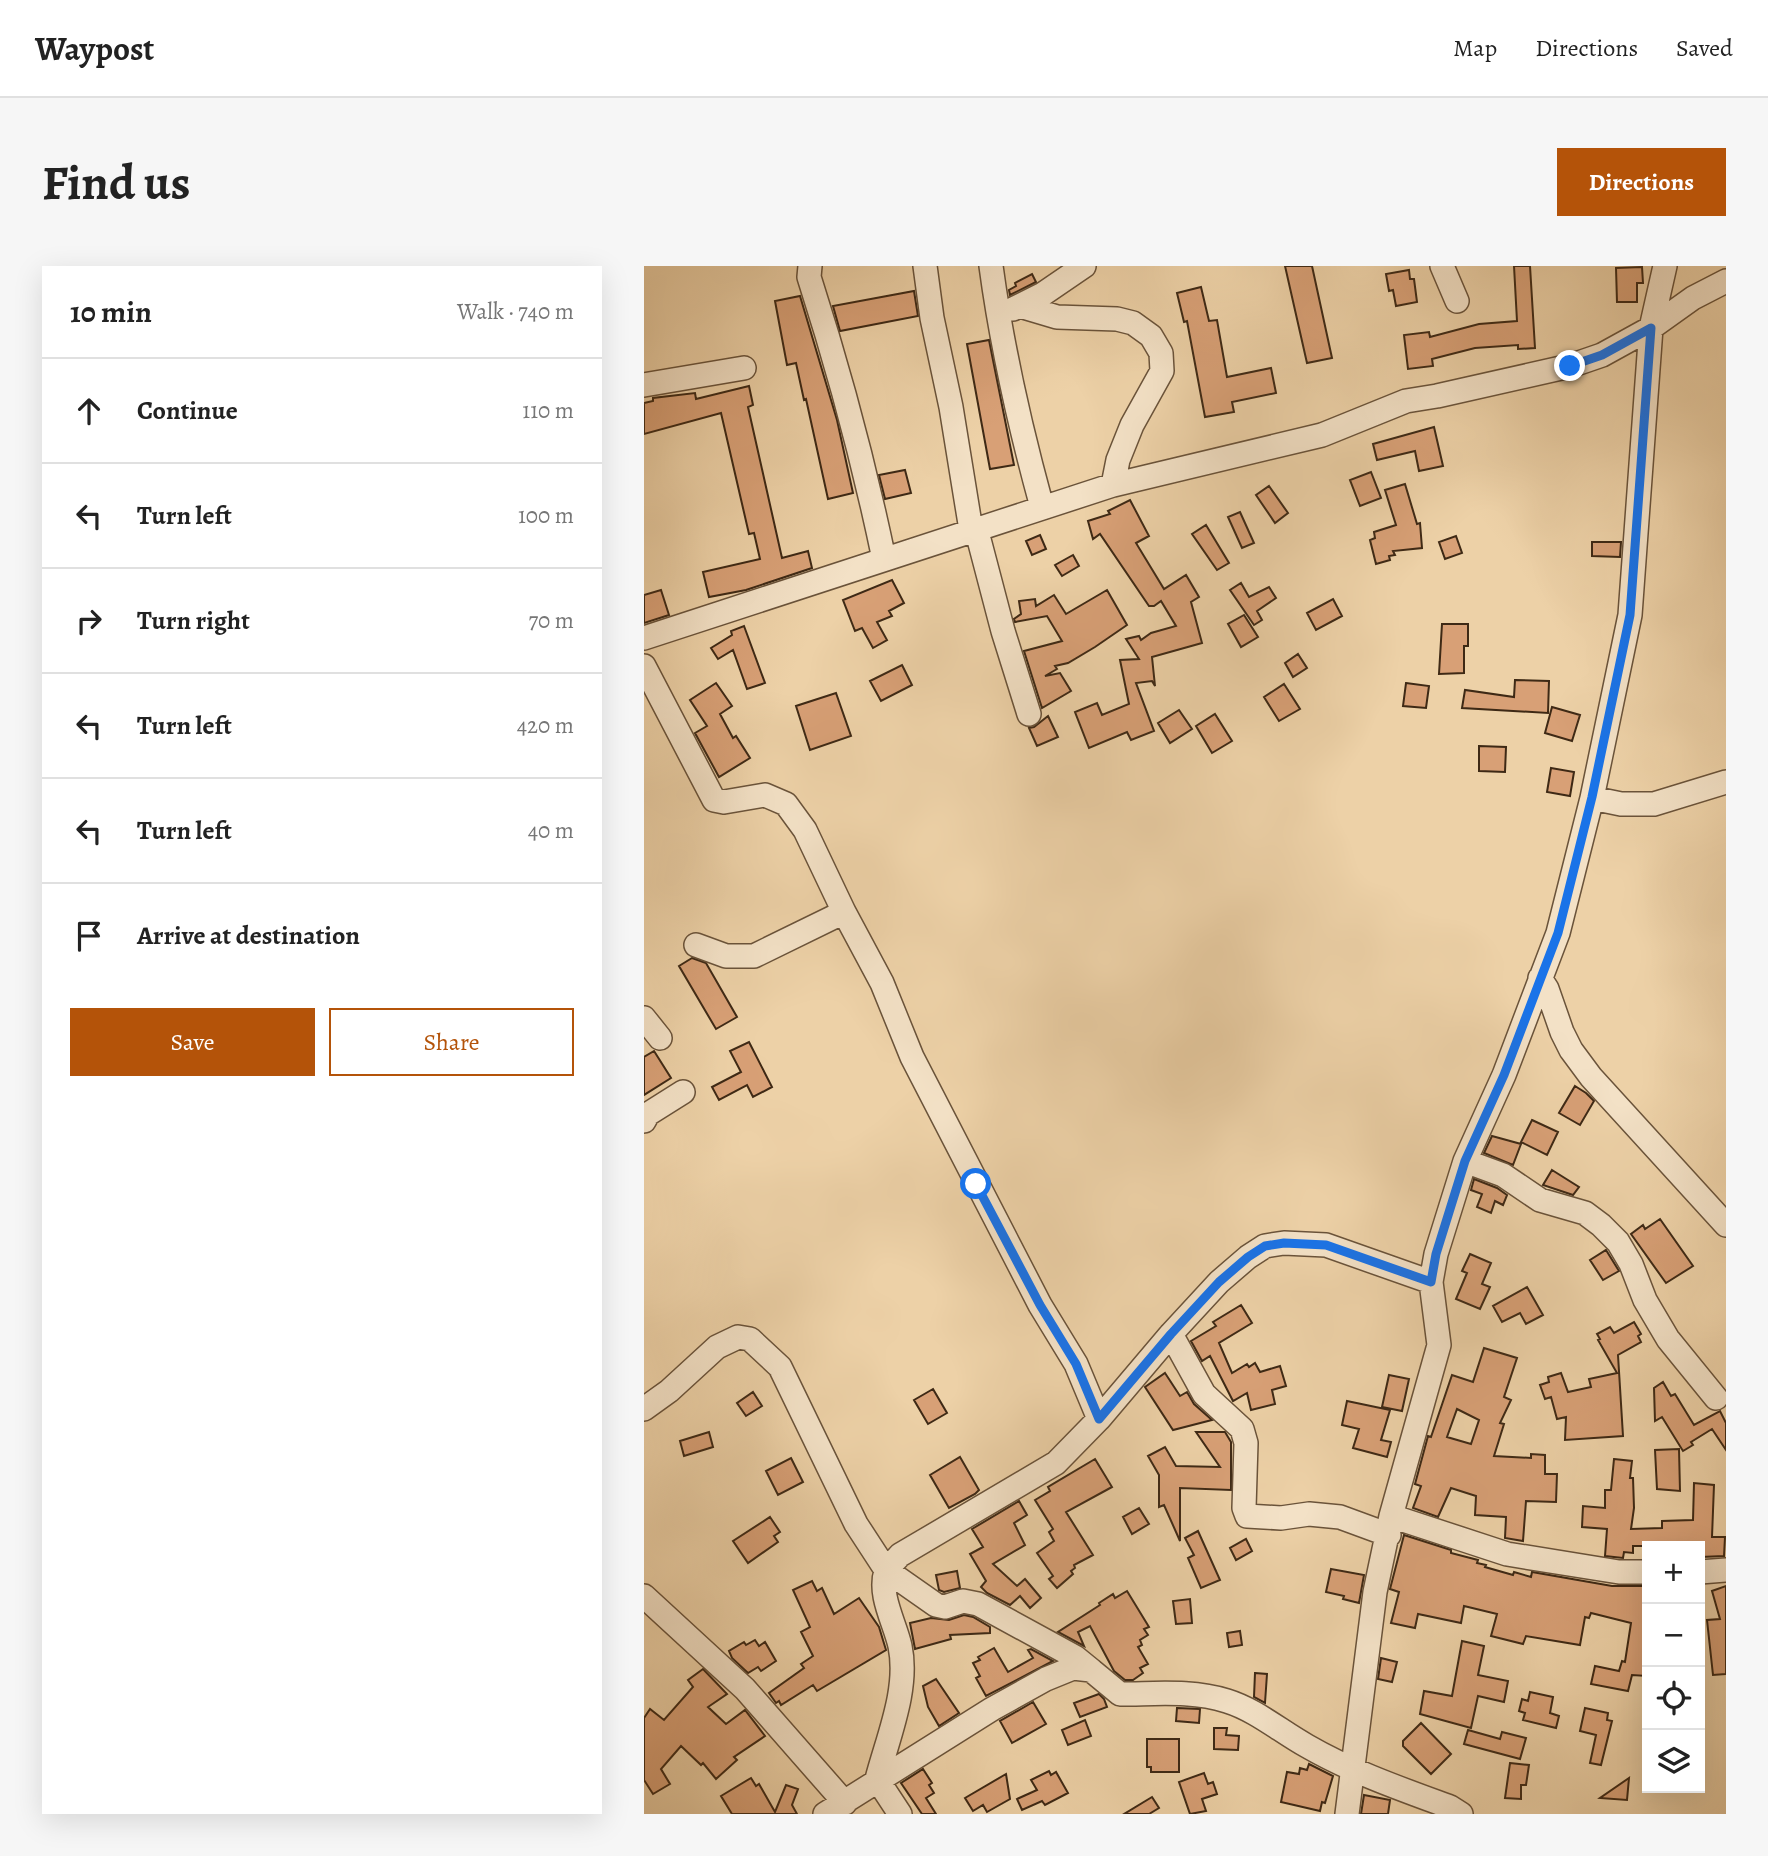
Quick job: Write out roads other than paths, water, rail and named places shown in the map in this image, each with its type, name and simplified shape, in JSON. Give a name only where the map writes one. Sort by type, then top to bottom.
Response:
[{"type":"street","points":[[810,266],[809,277],[836,360],[884,559]]},
{"type":"street","points":[[925,266],[932,318],[974,529],[1029,713]]},
{"type":"street","points":[[991,266],[1017,415],[1042,507]]},
{"type":"street","points":[[998,316],[1044,294],[1084,266]]},
{"type":"street","points":[[1442,266],[1457,301]]},
{"type":"street","points":[[1347,1814],[1374,1592],[1439,1345],[1431,1282],[1436,1254],[1465,1161],[1504,1075],[1558,933],[1592,797],[1630,615],[1651,328],[1665,266]]},
{"type":"street","points":[[644,638],[1113,485],[1322,435],[1406,401],[1570,366],[1602,355],[1651,328],[1693,298],[1726,281]]},
{"type":"street","points":[[1020,306],[1057,317],[1117,319],[1133,323],[1152,336],[1161,353],[1162,371],[1132,425],[1118,460],[1113,485]]},
{"type":"street","points":[[644,385],[744,368]]},
{"type":"street","points":[[644,666],[714,800],[724,802],[765,795],[786,804],[805,830],[882,983],[912,1057],[1040,1305],[1076,1364],[1099,1419]]},
{"type":"street","points":[[1592,797],[1621,804],[1654,804],[1726,782]]},
{"type":"street","points":[[696,945],[726,956],[754,957],[844,912]]},
{"type":"street","points":[[1540,978],[1548,989],[1571,1050],[1591,1077],[1726,1225]]},
{"type":"street","points":[[644,1018],[660,1038]]},
{"type":"street","points":[[644,1121],[649,1114],[683,1091]]},
{"type":"street","points":[[1465,1161],[1503,1175],[1540,1200],[1585,1213],[1601,1225],[1618,1242],[1631,1264],[1645,1300],[1668,1339],[1716,1398]]},
{"type":"street","points":[[900,1814],[877,1779],[900,1694],[900,1646],[884,1590],[886,1570],[900,1555],[1056,1462],[1099,1419],[1219,1282],[1265,1246],[1284,1243],[1326,1245],[1431,1282]]},
{"type":"street","points":[[1171,1334],[1204,1394],[1242,1429],[1245,1443],[1244,1508],[1247,1516],[1281,1518],[1309,1514],[1340,1517],[1390,1525],[1507,1554],[1619,1572],[1642,1572]]},
{"type":"street","points":[[644,1409],[669,1391],[716,1347],[738,1336],[750,1339],[780,1367],[856,1524],[886,1570],[936,1605],[945,1607],[963,1601],[978,1604],[1075,1657],[1120,1694],[1192,1693],[1248,1709],[1352,1770],[1450,1807],[1461,1814]]},
{"type":"street","points":[[1705,1572],[1726,1570]]},
{"type":"street","points":[[644,1595],[745,1689],[845,1803]]},
{"type":"street","points":[[825,1814],[877,1779],[1046,1679],[1073,1668],[1090,1670]]}]
